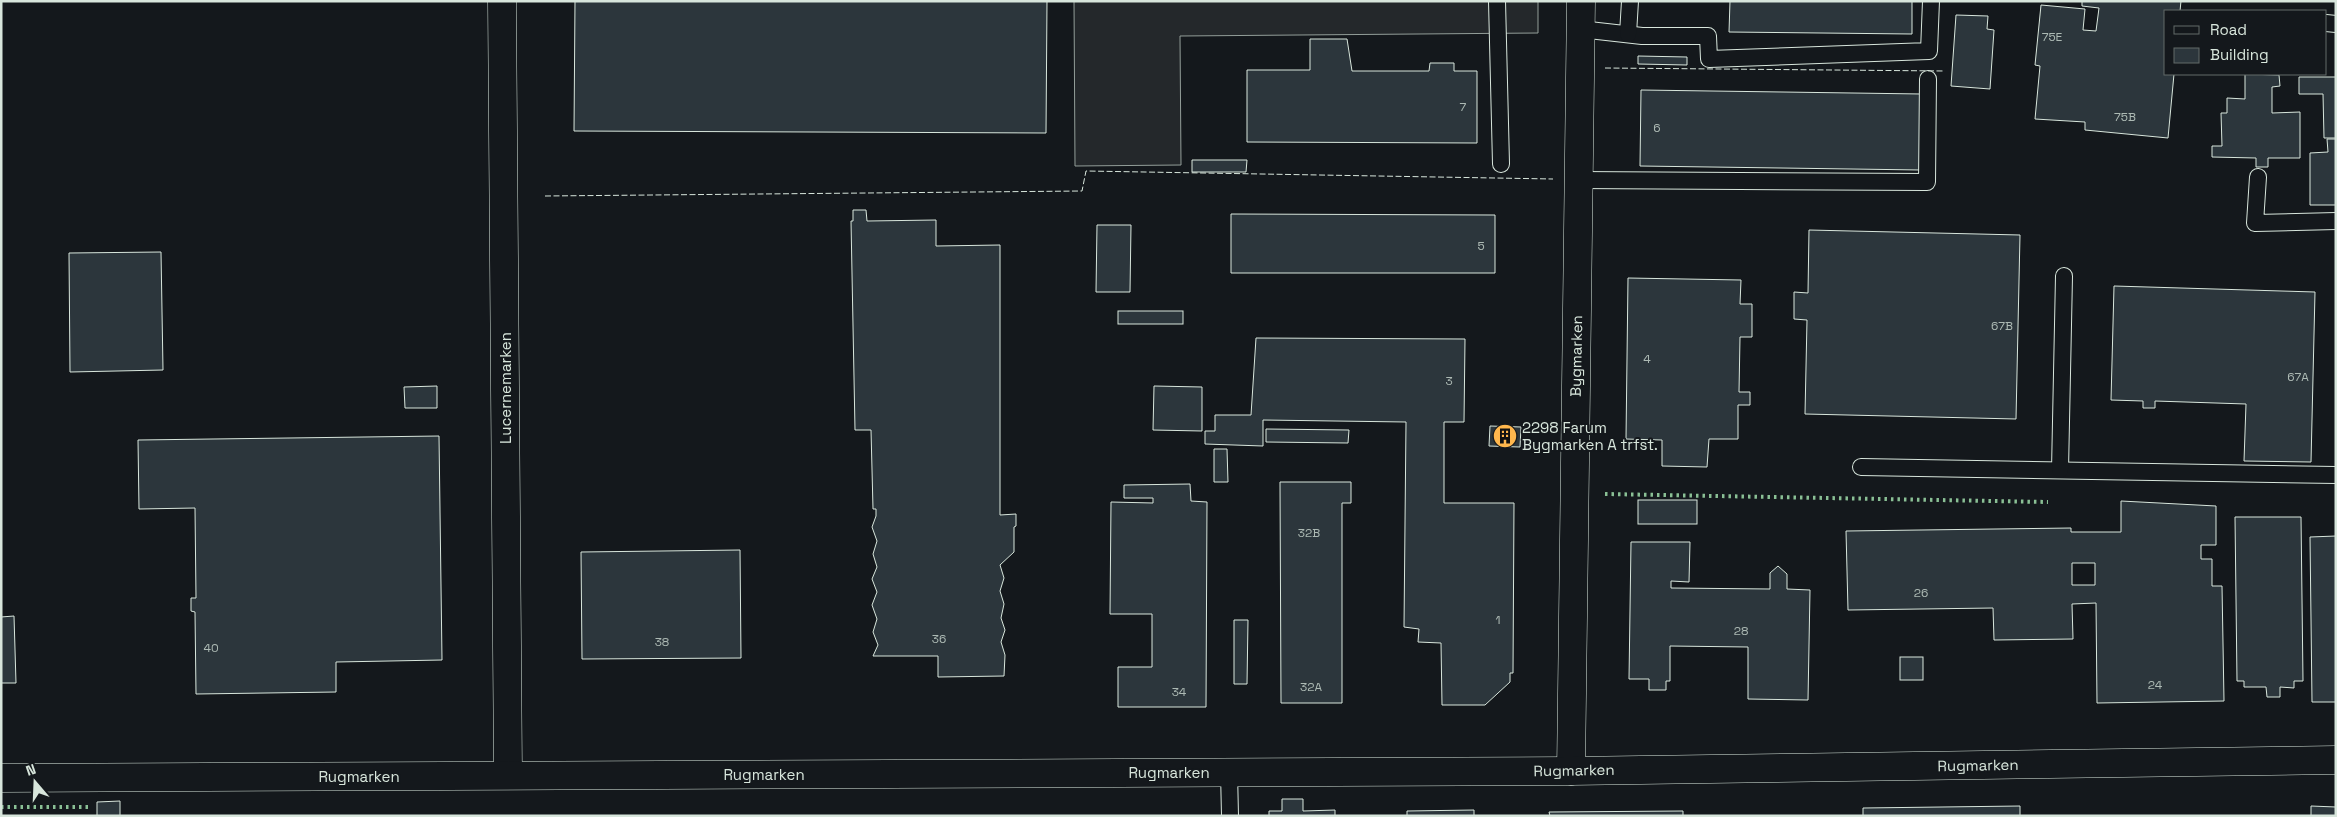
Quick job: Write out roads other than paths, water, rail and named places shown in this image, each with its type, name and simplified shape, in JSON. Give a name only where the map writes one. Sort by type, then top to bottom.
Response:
[{"type":"street","name":"Lucernemarken","points":[[502,1],[508,774]]},
{"type":"street","name":"Bygmarken","points":[[1571,771],[1581,1]]},
{"type":"street","name":"Rugmarken","points":[[1,778],[508,774],[1571,771],[2336,760]]},
{"type":"lane","points":[[1497,1],[1501,164]]},
{"type":"lane","points":[[1628,34],[1630,1]]},
{"type":"lane","points":[[1580,29],[1628,34],[1708,36],[1709,59],[1929,51],[1931,1]]},
{"type":"lane","points":[[1578,180],[1927,182],[1928,79]]},
{"type":"lane","points":[[2258,177],[2255,223],[2336,221]]},
{"type":"lane","points":[[2060,470],[2064,276]]},
{"type":"lane","points":[[1861,467],[2336,475]]},
{"type":"lane","points":[[1229,772],[1230,816]]},
{"type":"place","name":"2298 Farum Bygmarken A trfst.","points":[[1505,436]]}]
